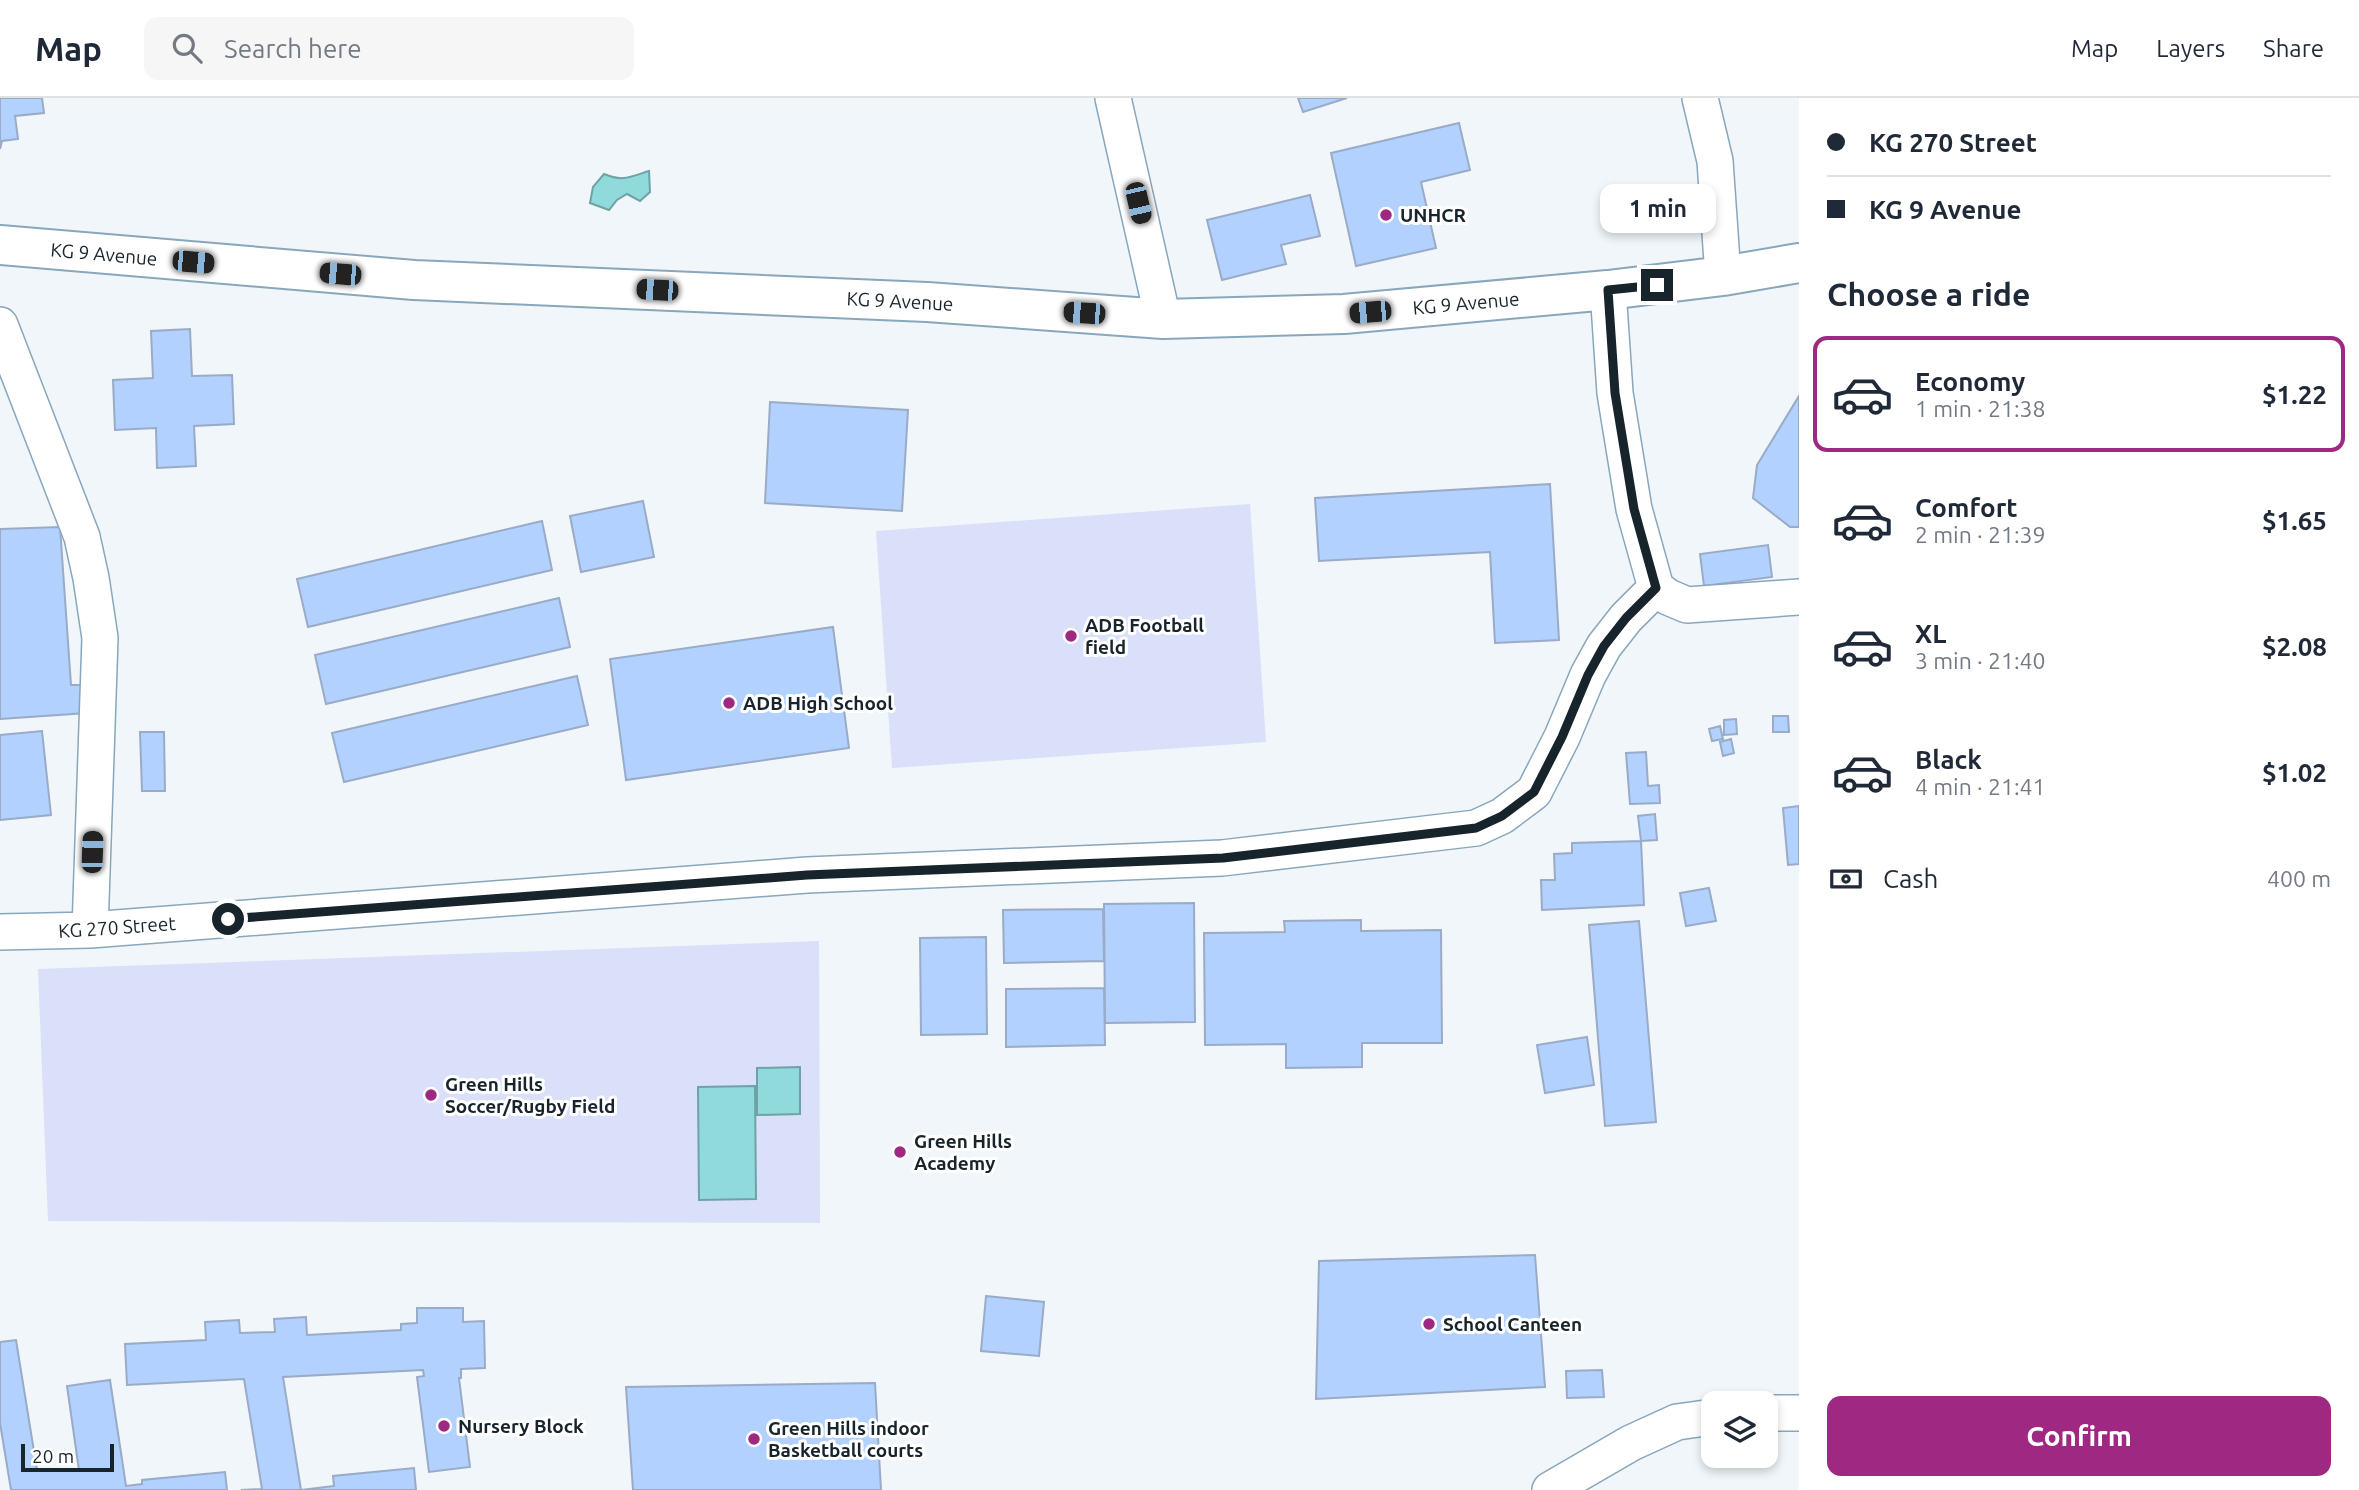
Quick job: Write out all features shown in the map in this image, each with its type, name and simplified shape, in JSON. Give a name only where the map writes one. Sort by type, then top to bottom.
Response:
[{"type":"main road","name":"KG 9 Avenue","points":[[0,245],[414,280],[927,302],[1163,319],[1343,314],[1608,290],[1723,276],[1799,263]]},
{"type":"street","points":[[1113,98],[1163,319]]},
{"type":"street","points":[[1700,98],[1716,161],[1723,276]]},
{"type":"street","points":[[1608,290],[1615,393],[1634,509],[1656,588],[1668,597],[1687,605],[1799,597]]},
{"type":"street","points":[[0,325],[82,537],[100,638],[90,930]]},
{"type":"street","name":"KG 270 Street","points":[[0,932],[90,930],[807,875],[1223,858],[1476,828],[1502,816],[1534,792],[1604,646],[1626,618],[1656,588]]},
{"type":"street","points":[[1778,1413],[1799,1413]]},
{"type":"street","points":[[1550,1490],[1631,1443],[1677,1422],[1701,1419]]},
{"type":"shaded area","name":"ADB Football field","points":[[1250,504],[1266,742],[892,768],[876,531]]},
{"type":"shaded area","name":"Green Hills Soccer/Rugby Field","points":[[819,941],[820,1223],[48,1221],[38,969]]},
{"type":"water","points":[[649,171],[650,192],[640,201],[627,194],[617,200],[609,210],[590,203],[593,187],[604,174],[622,178]]},
{"type":"water","points":[[800,1067],[800,1114],[757,1115],[757,1068]]},
{"type":"water","points":[[755,1086],[756,1199],[699,1200],[698,1087]]},
{"type":"building","points":[[0,98],[42,98],[44,113],[15,116],[18,139],[2,141],[0,149]]},
{"type":"building","points":[[1298,98],[1347,98],[1303,112]]},
{"type":"building","name":"UNHCR","points":[[1459,123],[1470,170],[1421,182],[1436,248],[1356,266],[1331,153]]},
{"type":"building","points":[[1310,195],[1320,236],[1281,245],[1286,264],[1222,280],[1207,220]]},
{"type":"building","points":[[190,329],[192,376],[232,375],[234,424],[194,426],[196,466],[157,468],[156,428],[115,430],[113,380],[153,378],[151,331]]},
{"type":"building","points":[[1799,396],[1799,527],[1790,527],[1753,498],[1757,465]]},
{"type":"building","points":[[770,402],[908,410],[902,511],[765,503]]},
{"type":"building","points":[[1550,484],[1559,640],[1495,643],[1490,552],[1319,561],[1315,498]]},
{"type":"building","points":[[643,501],[654,557],[581,572],[570,516]]},
{"type":"building","points":[[542,521],[552,570],[308,627],[297,579]]},
{"type":"building","points":[[60,527],[71,685],[87,685],[87,713],[0,719],[0,529]]},
{"type":"building","points":[[1768,545],[1772,577],[1704,586],[1700,554]]},
{"type":"building","points":[[559,598],[570,647],[326,704],[315,655]]},
{"type":"building","name":"ADB High School","points":[[833,627],[849,748],[626,780],[610,659]]},
{"type":"building","points":[[577,676],[588,725],[344,782],[332,733]]},
{"type":"building","points":[[1773,716],[1788,716],[1789,732],[1773,732]]},
{"type":"building","points":[[1736,719],[1737,734],[1724,735],[1724,720]]},
{"type":"building","points":[[1720,726],[1723,739],[1712,741],[1709,729]]},
{"type":"building","points":[[42,731],[51,815],[0,820],[0,735]]},
{"type":"building","points":[[140,732],[164,732],[165,791],[142,791]]},
{"type":"building","points":[[1731,739],[1734,753],[1723,756],[1720,742]]},
{"type":"building","points":[[1646,752],[1648,786],[1659,785],[1660,803],[1630,804],[1626,753]]},
{"type":"building","points":[[1799,806],[1799,864],[1788,865],[1783,808]]},
{"type":"building","points":[[1655,814],[1657,840],[1641,841],[1638,816]]},
{"type":"building","points":[[1641,841],[1644,905],[1542,910],[1541,880],[1555,880],[1554,854],[1572,853],[1572,843]]},
{"type":"building","points":[[1709,888],[1716,921],[1686,926],[1680,893]]},
{"type":"building","points":[[1194,903],[1195,1022],[1105,1023],[1104,904]]},
{"type":"building","points":[[1103,909],[1104,961],[1004,963],[1003,910]]},
{"type":"building","points":[[1361,920],[1361,931],[1441,930],[1442,1043],[1362,1043],[1362,1067],[1286,1068],[1286,1044],[1205,1045],[1204,933],[1285,932],[1284,921]]},
{"type":"building","points":[[1639,921],[1656,1122],[1605,1126],[1589,925]]},
{"type":"building","points":[[986,937],[987,1034],[921,1035],[920,938]]},
{"type":"building","points":[[1104,988],[1105,1045],[1006,1047],[1006,989]]},
{"type":"building","points":[[1587,1037],[1594,1085],[1545,1093],[1537,1045]]},
{"type":"building","name":"School Canteen","points":[[1535,1255],[1545,1387],[1316,1399],[1319,1261]]},
{"type":"building","points":[[986,1296],[1044,1302],[1039,1356],[981,1351]]},
{"type":"building","name":"Nursery Block","points":[[417,1308],[463,1308],[463,1322],[484,1321],[485,1368],[461,1369],[459,1378],[470,1467],[429,1472],[417,1377],[424,1376],[423,1370],[283,1377],[301,1490],[241,1490],[262,1489],[244,1379],[127,1385],[125,1344],[206,1340],[205,1322],[239,1320],[240,1333],[275,1332],[274,1319],[306,1317],[307,1335],[401,1330],[401,1324],[417,1323]]},
{"type":"building","points":[[16,1340],[37,1470],[79,1470],[67,1386],[110,1380],[126,1486],[142,1484],[142,1480],[225,1472],[227,1490],[11,1490],[0,1423],[0,1342]]},
{"type":"building","points":[[1602,1370],[1604,1397],[1567,1398],[1566,1371]]},
{"type":"building","name":"Green Hills indoor Basketball courts","points":[[875,1383],[881,1490],[633,1490],[626,1387]]},
{"type":"building","points":[[414,1468],[416,1490],[301,1490],[334,1486],[333,1476]]},
{"type":"place","name":"UNHCR","points":[[1386,215]]},
{"type":"place","name":"ADB Football field","points":[[1071,636]]},
{"type":"place","name":"ADB High School","points":[[729,703]]},
{"type":"place","name":"Green Hills Soccer/Rugby Field","points":[[431,1095]]},
{"type":"place","name":"Green Hills Academy","points":[[900,1152]]},
{"type":"place","name":"School Canteen","points":[[1429,1324]]},
{"type":"place","name":"Nursery Block","points":[[444,1426]]},
{"type":"place","name":"Green Hills indoor Basketball courts","points":[[754,1439]]},
{"type":"route","points":[[228,919],[807,875],[1223,858],[1476,828],[1502,816],[1534,792],[1604,646],[1626,618],[1656,588],[1634,509],[1615,393],[1608,290],[1657,285]]}]
